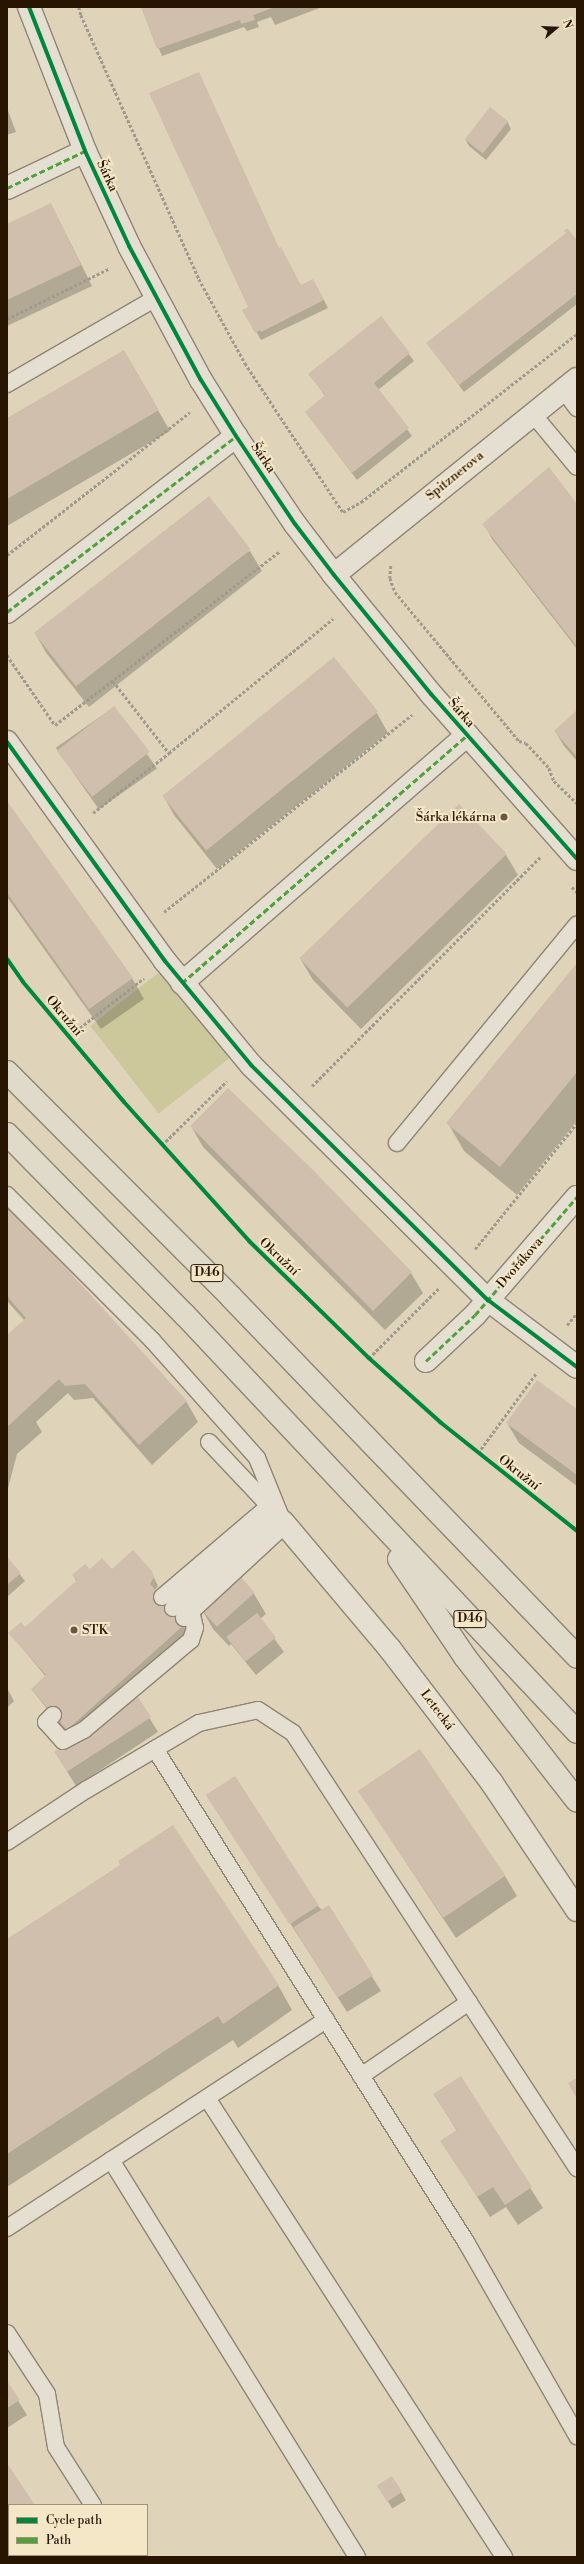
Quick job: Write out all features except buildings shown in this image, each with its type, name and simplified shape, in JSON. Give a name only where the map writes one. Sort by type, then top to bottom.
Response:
[{"type":"highway","name":"D46","points":[[7,1072],[231,1297],[574,1653]]},
{"type":"highway","name":"D46","points":[[7,1134],[185,1315],[577,1732]]},
{"type":"highway","points":[[363,1505],[465,1657],[577,1801]]},
{"type":"street","name":"Šárka","points":[[29,7],[85,151],[129,246],[201,380],[236,436],[295,524],[334,575],[467,736],[577,859]]},
{"type":"street","points":[[7,188],[85,151]]},
{"type":"street","name":"Spitznerova","points":[[334,575],[532,413],[570,384]]},
{"type":"street","points":[[7,612],[236,436]]},
{"type":"street","points":[[182,983],[467,736]]},
{"type":"street","points":[[7,742],[165,961],[251,1065],[457,1271],[488,1300],[577,1367]]},
{"type":"street","name":"Dvořákova","points":[[426,1361],[488,1300],[577,1197]]},
{"type":"street","name":"Letecká","points":[[279,1517],[390,1649],[492,1782],[577,1910]]},
{"type":"lane","points":[[7,384],[156,298]]},
{"type":"lane","points":[[570,384],[577,408]]},
{"type":"lane","points":[[532,413],[577,467]]},
{"type":"lane","points":[[397,1144],[577,924]]},
{"type":"lane","points":[[7,1195],[152,1340],[257,1458],[279,1517]]},
{"type":"lane","points":[[209,1442],[279,1517]]},
{"type":"lane","points":[[162,1597],[279,1517]]},
{"type":"lane","points":[[53,1715],[46,1722],[61,1731],[63,1741],[84,1730],[191,1640],[196,1628],[182,1613],[279,1517]]},
{"type":"lane","points":[[7,1842],[86,1790],[199,1723],[227,1715],[258,1710],[294,1733],[577,2168]]},
{"type":"lane","points":[[155,1749],[466,2242],[577,2436]]},
{"type":"lane","points":[[361,2076],[469,2002]]},
{"type":"lane","points":[[7,2228],[326,2020]]},
{"type":"lane","points":[[207,2098],[504,2557]]},
{"type":"lane","points":[[111,2160],[357,2557]]},
{"type":"lane","points":[[7,2334],[47,2394],[56,2447],[92,2504]]},
{"type":"path","points":[[79,7],[81,15],[199,279],[253,375],[343,512],[361,502],[577,334]]},
{"type":"path","points":[[7,319],[114,266]]},
{"type":"path","points":[[7,555],[195,408]]},
{"type":"path","points":[[7,655],[55,725],[286,546]]},
{"type":"path","points":[[394,562],[390,578],[395,592],[519,741],[526,743],[549,768],[554,781],[577,803]]},
{"type":"path","points":[[70,830],[170,753],[338,614]]},
{"type":"path","points":[[113,681],[170,753]]},
{"type":"path","points":[[142,930],[417,711]]},
{"type":"path","points":[[292,1106],[543,854]]},
{"type":"path","points":[[68,1037],[165,961]]},
{"type":"path","points":[[162,1145],[224,1083],[251,1065]]},
{"type":"path","points":[[369,1358],[457,1271],[577,1123]]},
{"type":"path","points":[[157,1139],[167,1150]]},
{"type":"path","points":[[478,1453],[553,1349],[557,1337],[577,1313]]},
{"type":"path","points":[[363,1353],[374,1363]]},
{"type":"shaded area","points":[[162,970],[230,1057],[159,1113],[90,1026]]},
{"type":"marked path","points":[[7,188],[85,151]]},
{"type":"marked path","points":[[7,612],[236,436]]},
{"type":"marked path","points":[[182,983],[467,735]]},
{"type":"marked path","points":[[426,1361],[475,1315],[577,1197]]},
{"type":"cycle path","points":[[29,7],[85,151],[129,246],[201,380],[236,436],[295,524],[334,575],[431,694],[577,859]]},
{"type":"cycle path","points":[[7,742],[165,961],[251,1065],[488,1300],[577,1367]]},
{"type":"cycle path","name":"Okružní","points":[[7,959],[23,982],[124,1102],[249,1241],[369,1358],[440,1422],[577,1531]]},
{"type":"place","name":"Šárka lékárna","points":[[504,817]]},
{"type":"place","name":"STK","points":[[74,1630]]}]
